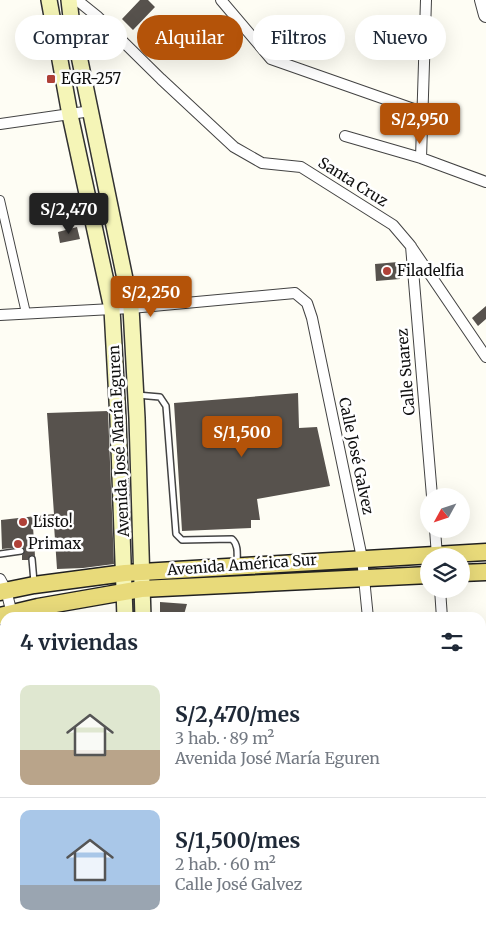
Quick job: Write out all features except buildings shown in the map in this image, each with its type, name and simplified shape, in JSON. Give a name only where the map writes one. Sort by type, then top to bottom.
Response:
[{"type":"main road","name":"Avenida José María Eguren","points":[[49,0],[70,115],[112,309],[126,612]]},
{"type":"main road","name":"Avenida José María Eguren","points":[[69,0],[131,308],[137,418],[143,612]]},
{"type":"main road","points":[[118,419],[137,418]]},
{"type":"main road","name":"Avenida América Sur","points":[[470,553],[486,552]]},
{"type":"main road","name":"Avenida América Sur","points":[[2,587],[22,588],[34,584],[124,573],[420,556]]},
{"type":"main road","points":[[226,585],[231,566]]},
{"type":"main road","points":[[470,573],[486,572]]},
{"type":"main road","name":"Avenida América Sur","points":[[18,612],[141,589],[420,576]]},
{"type":"street","name":"Santa Cruz","points":[[77,0],[98,17],[234,147],[262,163],[301,168],[392,225],[410,245],[486,357]]},
{"type":"street","points":[[221,0],[271,59],[422,112]]},
{"type":"street","points":[[420,158],[426,0]]},
{"type":"street","points":[[482,0],[486,16]]},
{"type":"street","points":[[0,124],[91,111]]},
{"type":"street","points":[[345,136],[420,158],[486,182]]},
{"type":"street","points":[[0,200],[26,313]]},
{"type":"street","name":"Calle Suarez","points":[[410,245],[431,488]]},
{"type":"street","name":"Calle José Galvez","points":[[131,308],[295,293],[307,303],[312,318],[362,558],[368,612]]},
{"type":"street","points":[[0,315],[131,308]]},
{"type":"street","points":[[2,587],[6,612]]},
{"type":"street","points":[[441,598],[442,612]]},
{"type":"lane","points":[[136,395],[160,396],[166,406],[176,534],[182,540],[232,539],[237,550],[231,566]]},
{"type":"lane","points":[[0,554],[21,551]]},
{"type":"lane","points":[[32,559],[34,584]]},
{"type":"place","name":"EGR-257","points":[[51,79]]},
{"type":"place","name":"Filadelfia","points":[[387,271]]},
{"type":"place","name":"Listo!","points":[[23,522]]},
{"type":"place","name":"Primax","points":[[18,544]]}]
